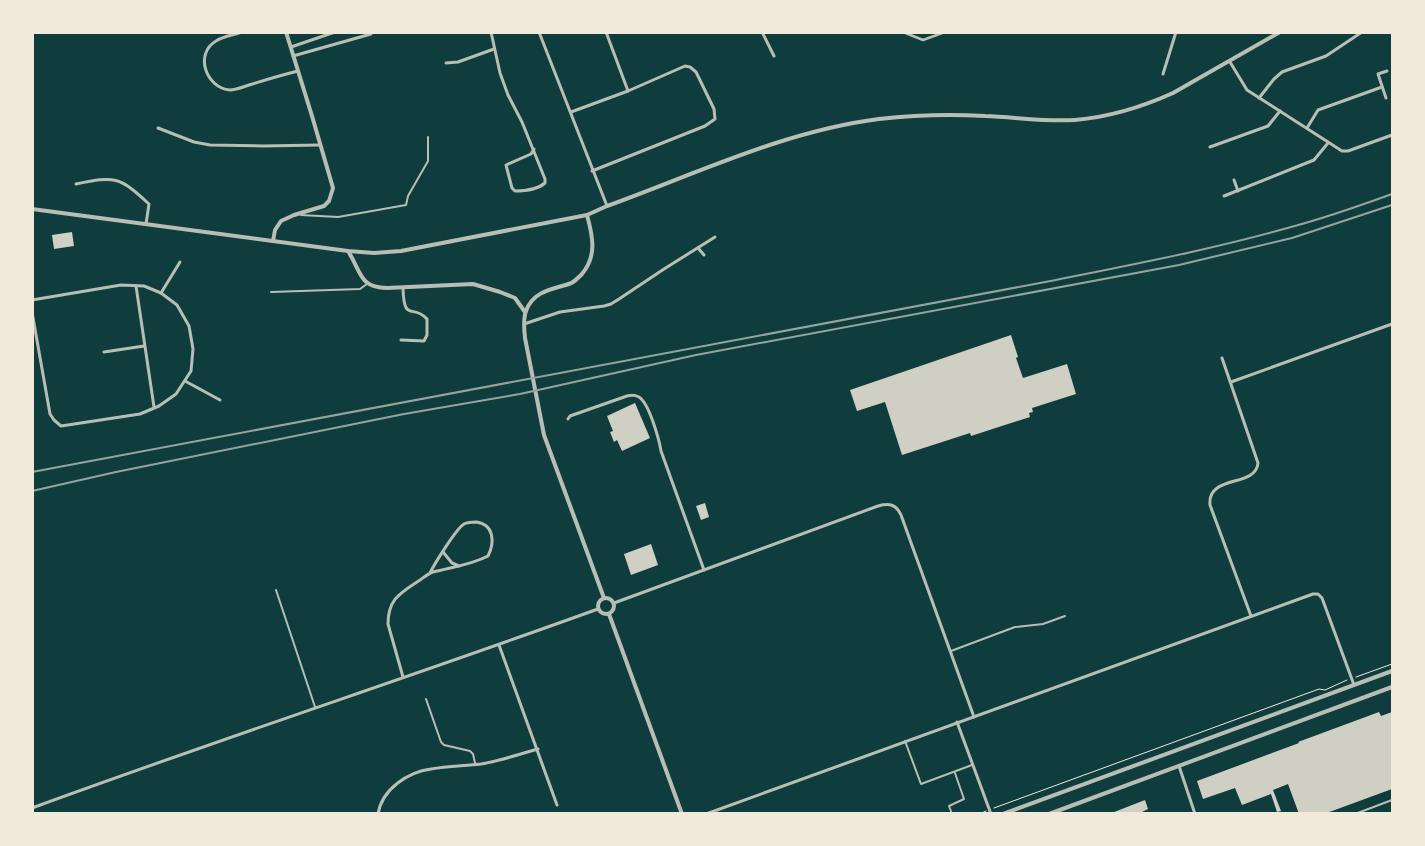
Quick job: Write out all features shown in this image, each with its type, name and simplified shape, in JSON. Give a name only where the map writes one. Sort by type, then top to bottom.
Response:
[{"type":"street","points":[[242,32],[216,40],[207,50],[204,58],[206,68],[216,86],[232,90],[298,70]]},
{"type":"street","points":[[273,241],[275,230],[281,221],[324,206],[332,195],[332,188],[320,144],[286,32]]},
{"type":"street","points":[[290,46],[334,32]]},
{"type":"street","points":[[490,32],[508,95],[534,149],[545,179],[545,183],[542,186],[525,191],[515,191],[512,188],[506,165],[531,154],[534,149]]},
{"type":"street","points":[[539,32],[571,112],[592,172],[607,206]]},
{"type":"street","points":[[606,32],[628,90]]},
{"type":"street","points":[[762,32],[774,56]]},
{"type":"street","points":[[903,32],[923,40],[945,32]]},
{"type":"street","points":[[1163,74],[1176,32]]},
{"type":"street","points":[[32,209],[348,252],[401,251],[587,215],[741,154],[810,132],[849,124],[908,116],[984,116],[1053,121],[1077,120],[1125,111],[1173,93],[1280,32]]},
{"type":"street","points":[[1259,98],[1282,72],[1326,56],[1362,32]]},
{"type":"street","points":[[293,56],[371,34]]},
{"type":"street","points":[[446,64],[458,62],[494,49]]},
{"type":"street","points":[[1230,62],[1247,90],[1342,151],[1348,151],[1392,135]]},
{"type":"street","points":[[571,112],[685,66],[690,67],[696,72],[714,109],[715,119],[711,123],[592,172]]},
{"type":"street","points":[[1386,98],[1378,74],[1387,71]]},
{"type":"street","points":[[1307,128],[1318,110],[1382,87]]},
{"type":"street","points":[[1210,147],[1268,126],[1280,112]]},
{"type":"street","points":[[158,128],[194,142],[210,145],[320,144]]},
{"type":"street","points":[[1224,196],[1314,160],[1328,143]]},
{"type":"street","points":[[76,184],[109,178],[124,183],[149,204],[146,224]]},
{"type":"street","points":[[1234,180],[1238,191]]},
{"type":"street","points":[[587,215],[593,248],[592,257],[584,271],[573,283],[542,292],[535,297],[525,312],[524,324],[525,338],[546,442],[604,598]]},
{"type":"street","points":[[524,324],[569,310],[611,304],[715,237]]},
{"type":"street","points":[[698,248],[704,255]]},
{"type":"street","points":[[348,252],[366,282],[377,288],[476,285],[515,298],[525,312]]},
{"type":"street","points":[[161,293],[180,262]]},
{"type":"street","points":[[32,300],[122,285],[144,286],[161,293],[177,305],[189,326],[193,349],[191,371],[176,394],[159,406],[140,414],[61,426],[50,414],[32,312]]},
{"type":"street","points":[[136,286],[154,407]]},
{"type":"street","points":[[401,340],[424,341],[427,335],[427,318],[423,314],[408,311],[403,303],[403,288]]},
{"type":"street","points":[[1231,382],[1392,324]]},
{"type":"street","points":[[104,352],[144,346]]},
{"type":"street","points":[[1222,358],[1258,463],[1258,468],[1253,474],[1215,488],[1211,494],[1210,504],[1250,616]]},
{"type":"street","points":[[185,381],[220,400]]},
{"type":"street","points":[[568,419],[570,416],[627,396],[636,396],[642,399],[658,432],[662,451],[704,570]]},
{"type":"street","points":[[614,603],[878,506],[892,505],[898,509],[901,515],[974,717]]},
{"type":"street","points":[[404,677],[388,624],[393,601],[398,594],[430,573],[477,562],[488,556],[493,544],[488,527],[475,522],[463,524],[430,573]]},
{"type":"street","points":[[443,552],[452,564],[460,566]]},
{"type":"street","points":[[706,814],[1313,594],[1318,594],[1322,598],[1354,685]]},
{"type":"street","points":[[604,598],[611,599],[614,603]]},
{"type":"street","points":[[598,609],[598,604],[604,598]]},
{"type":"street","points":[[609,614],[614,608],[614,603]]},
{"type":"street","points":[[598,609],[601,613],[609,614]]},
{"type":"street","points":[[32,808],[598,609]]},
{"type":"street","points":[[609,614],[682,814]]},
{"type":"street","points":[[499,645],[558,805]]},
{"type":"street","points":[[1003,814],[1392,671]]},
{"type":"street","points":[[1049,814],[1392,687]]},
{"type":"street","points":[[958,722],[990,812]]},
{"type":"street","points":[[378,814],[386,794],[397,782],[412,775],[429,769],[498,760],[538,749]]},
{"type":"street","points":[[1179,766],[1196,814]]},
{"type":"lane","points":[[294,215],[338,217],[406,205],[408,196],[428,162],[428,137]]},
{"type":"lane","points":[[271,292],[360,289],[366,282]]},
{"type":"lane","points":[[276,590],[315,707]]},
{"type":"lane","points":[[951,650],[1015,626],[1043,624],[1065,616]]},
{"type":"lane","points":[[426,699],[441,742],[444,745],[470,751],[476,764]]},
{"type":"lane","points":[[905,741],[921,784],[973,765]]},
{"type":"lane","points":[[952,814],[949,806],[964,799],[955,772]]},
{"type":"lane","points":[[1355,814],[1392,800]]},
{"type":"path","points":[[980,814],[990,812],[1310,692],[1319,689],[1325,690],[1392,664]]},
{"type":"building","points":[[72,232],[74,246],[54,249],[52,235]]},
{"type":"building","points":[[1011,335],[1023,378],[1067,364],[1076,394],[1032,408],[1033,412],[1029,413],[1030,417],[971,436],[970,433],[902,455],[885,402],[857,411],[850,390]]},
{"type":"building","points":[[635,403],[650,438],[622,451],[617,440],[614,442],[610,432],[613,431],[607,416]]},
{"type":"building","points":[[705,503],[709,517],[701,520],[696,506]]},
{"type":"building","points":[[651,544],[658,565],[631,575],[624,554]]},
{"type":"building","points":[[1379,712],[1381,716],[1392,712],[1392,789],[1324,814],[1299,814],[1288,784],[1273,790],[1281,811],[1277,812],[1271,794],[1242,805],[1235,788],[1203,799],[1197,781]]},
{"type":"building","points":[[1145,800],[1148,809],[1138,814],[1109,814]]},
{"type":"railway","points":[[32,472],[1115,268],[1262,235],[1329,216],[1392,194]]},
{"type":"railway","points":[[32,491],[116,472],[404,414],[520,394],[696,355],[1179,265],[1292,238],[1392,205]]}]
